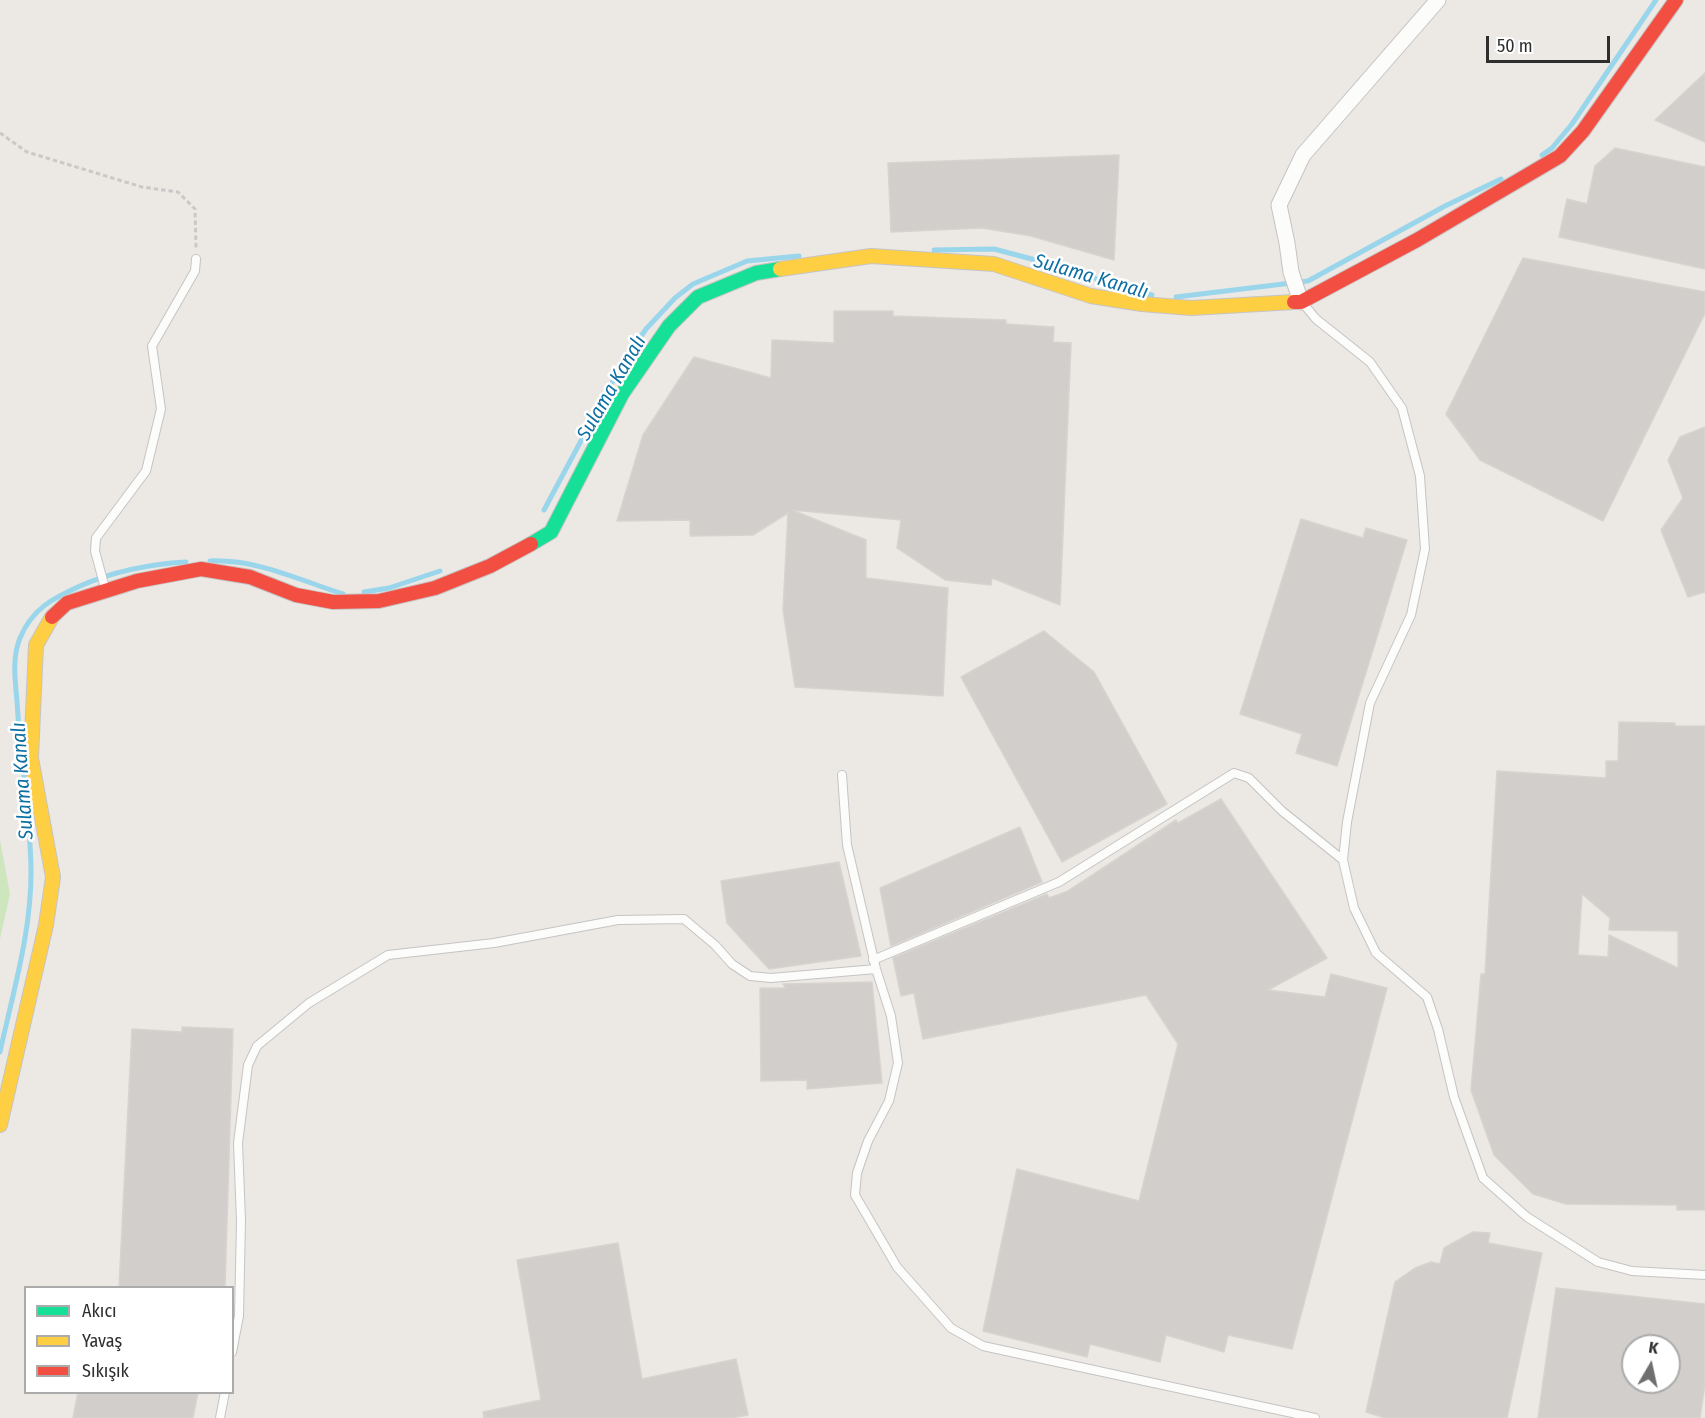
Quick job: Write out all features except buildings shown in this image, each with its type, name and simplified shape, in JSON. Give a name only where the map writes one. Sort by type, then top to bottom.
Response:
[{"type":"street","points":[[1301,302],[1290,272],[1279,205],[1303,155],[1438,0]]},
{"type":"street","points":[[0,1125],[46,925],[53,878],[32,758],[36,645],[49,620],[67,603],[137,581],[201,569],[250,577],[296,595],[333,602],[379,601],[435,588],[490,566],[551,532],[621,394],[669,326],[699,297],[756,273],[871,256],[994,264],[1090,296],[1142,304],[1191,308],[1301,302],[1418,240],[1560,156],[1584,131],[1676,0]]},
{"type":"lane","points":[[106,591],[95,551],[96,538],[146,471],[161,409],[152,346],[195,271],[196,259]]},
{"type":"lane","points":[[1301,302],[1316,319],[1370,362],[1402,408],[1420,476],[1425,549],[1411,615],[1370,703],[1347,822],[1343,860],[1354,908],[1376,953],[1427,997],[1438,1029],[1454,1097],[1483,1178],[1527,1217],[1598,1262],[1632,1271],[1705,1275]]},
{"type":"lane","points":[[873,960],[1059,882],[1234,773],[1249,778],[1282,811],[1343,860]]},
{"type":"lane","points":[[842,775],[847,845],[873,960],[891,1016],[898,1063],[889,1101],[868,1141],[857,1173],[855,1195],[897,1267],[951,1328],[983,1346],[1315,1418]]},
{"type":"lane","points":[[234,1343],[240,1316],[241,1221],[238,1143],[248,1065],[256,1046],[309,1003],[388,955],[494,943],[618,920],[684,919],[715,945],[732,964],[750,976],[771,978],[876,969]]},
{"type":"lane","points":[[220,1418],[225,1394]]},
{"type":"path","points":[[0,133],[27,152],[142,187],[178,192],[195,209],[196,259]]},
{"type":"green space","points":[[0,840],[10,894],[0,939]]},
{"type":"waterway","name":"Sulama Kanalı","points":[[1542,155],[1552,148],[1572,124],[1656,0]]},
{"type":"waterway","name":"Sulama Kanalı","points":[[1176,297],[1308,281],[1445,206],[1501,179]]},
{"type":"waterway","name":"Sulama Kanalı","points":[[934,250],[994,249],[1152,295]]},
{"type":"waterway","name":"Sulama Kanalı","points":[[544,510],[621,366],[646,329],[675,298],[693,284],[747,261],[799,256]]},
{"type":"waterway","name":"Sulama Kanalı","points":[[210,561],[227,561],[261,567],[343,594]]},
{"type":"waterway","name":"Sulama Kanalı","points":[[0,1052],[25,938],[31,868],[15,677],[17,645],[25,628],[37,612],[70,590],[118,573],[186,562]]},
{"type":"waterway","name":"Sulama Kanalı","points":[[364,592],[389,588],[440,571]]},
{"type":"traffic: fast","points":[[531,544],[551,532],[622,394],[669,326],[698,297],[756,273],[780,269]]},
{"type":"traffic: slow","points":[[780,269],[871,256],[994,264],[1091,296],[1142,304],[1191,308],[1294,302]]},
{"type":"traffic: slow","points":[[0,1125],[46,925],[53,877],[31,758],[36,645],[52,617]]},
{"type":"traffic: jam","points":[[1294,302],[1301,302],[1417,240],[1560,156],[1583,131],[1676,0]]},
{"type":"traffic: jam","points":[[52,617],[67,603],[137,581],[201,569],[250,577],[296,595],[333,602],[379,601],[435,588],[490,566],[531,544]]}]
